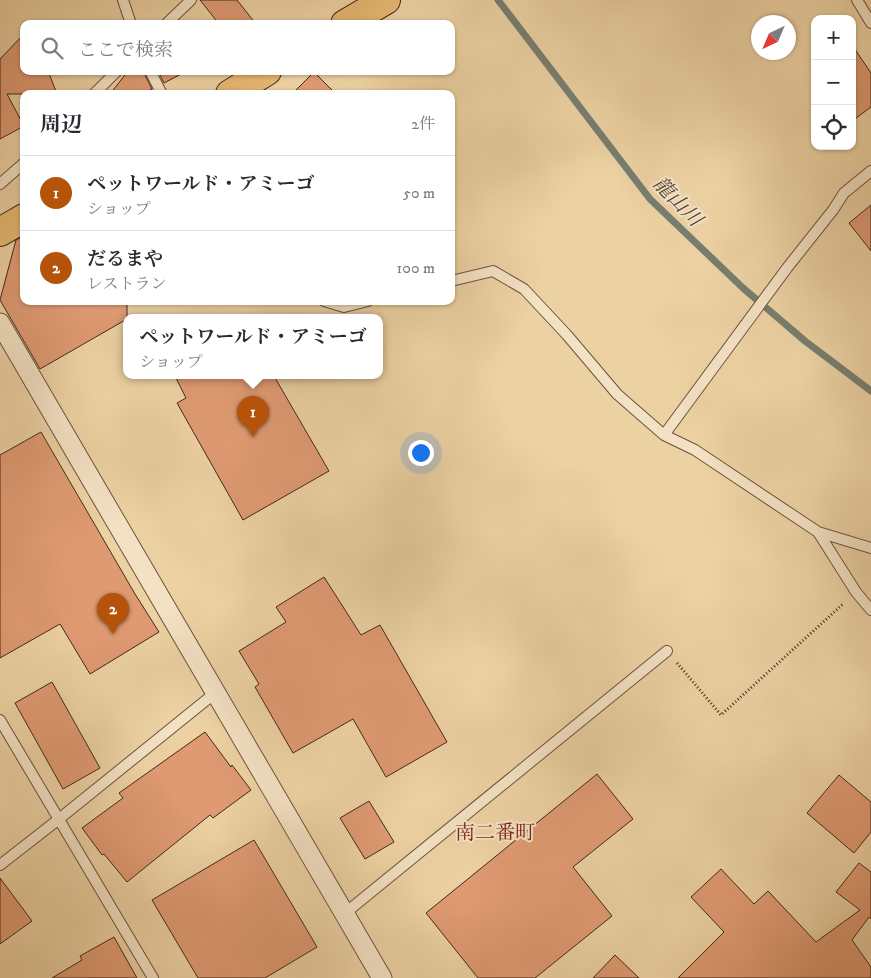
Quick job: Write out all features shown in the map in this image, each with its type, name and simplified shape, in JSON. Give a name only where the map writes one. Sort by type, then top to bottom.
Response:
[{"type":"highway","points":[[352,20],[386,0]]},
{"type":"highway","points":[[236,90],[261,75]]},
{"type":"street","points":[[0,323],[382,978]]},
{"type":"lane","points":[[123,0],[130,20]]},
{"type":"lane","points":[[170,20],[191,0]]},
{"type":"lane","points":[[857,0],[871,23]]},
{"type":"lane","points":[[98,90],[112,75]]},
{"type":"lane","points":[[152,75],[160,90]]},
{"type":"lane","points":[[0,184],[20,166]]},
{"type":"lane","points":[[664,435],[844,193],[871,171]]},
{"type":"lane","points":[[455,280],[494,271],[524,289],[567,335],[616,394],[664,435],[695,450],[818,532],[871,548]]},
{"type":"lane","points":[[337,305],[344,307],[352,305]]},
{"type":"lane","points":[[818,532],[856,592],[871,610]]},
{"type":"lane","points":[[344,914],[667,651]]},
{"type":"lane","points":[[0,865],[59,820],[215,693]]},
{"type":"lane","points":[[0,720],[153,978]]},
{"type":"path","points":[[667,651],[721,715],[856,592]]},
{"type":"building","points":[[200,0],[237,0],[253,20],[216,20]]},
{"type":"building","points":[[20,38],[20,75],[50,75],[55,90],[20,90],[20,94],[7,94],[20,118],[20,128],[0,139],[0,59]]},
{"type":"building","points":[[856,51],[871,73],[871,107],[856,118]]},
{"type":"building","points":[[125,75],[145,75],[152,89],[150,90],[113,90]]},
{"type":"building","points":[[160,75],[179,75],[164,83]]},
{"type":"building","points":[[311,75],[317,75],[332,90],[296,90]]},
{"type":"building","points":[[871,205],[871,251],[849,223]]},
{"type":"building","points":[[20,238],[20,305],[127,305],[127,314],[123,314],[123,321],[40,369],[0,300],[16,240]]},
{"type":"building","points":[[176,379],[276,379],[329,471],[243,520],[177,403],[186,398]]},
{"type":"building","points":[[41,432],[159,632],[90,674],[60,624],[0,658],[0,455]]},
{"type":"building","points":[[324,577],[361,635],[380,625],[447,742],[386,777],[353,719],[293,753],[255,687],[259,684],[239,651],[286,622],[276,607]]},
{"type":"building","points":[[52,682],[100,768],[63,789],[15,703]]},
{"type":"building","points":[[205,732],[251,790],[213,818],[210,815],[127,882],[104,854],[102,855],[82,828],[123,798],[119,793]]},
{"type":"building","points":[[597,774],[633,819],[573,867],[612,916],[535,978],[478,978],[426,913]]},
{"type":"building","points":[[839,775],[871,802],[871,832],[854,853],[807,813]]},
{"type":"building","points":[[369,801],[394,842],[365,859],[340,818]]},
{"type":"building","points":[[254,840],[317,947],[265,978],[198,978],[152,900]]},
{"type":"building","points":[[859,863],[871,872],[871,919],[869,917],[852,940],[871,967],[871,978],[678,978],[724,932],[691,897],[721,869],[754,904],[768,891],[816,942],[860,910],[836,892]]},
{"type":"building","points":[[0,878],[32,921],[0,944]]},
{"type":"building","points":[[114,937],[137,978],[52,978],[82,960],[80,956]]},
{"type":"building","points":[[615,955],[639,978],[593,978]]},
{"type":"waterway","name":"龍山川","points":[[498,0],[650,199],[743,288],[805,341],[871,391]]},
{"type":"place","name":"ペットワールド・アミーゴ","points":[[253,437]]},
{"type":"place","name":"だるまや","points":[[113,634]]},
{"type":"district","name":"南二番町","points":[[495,832]]}]
